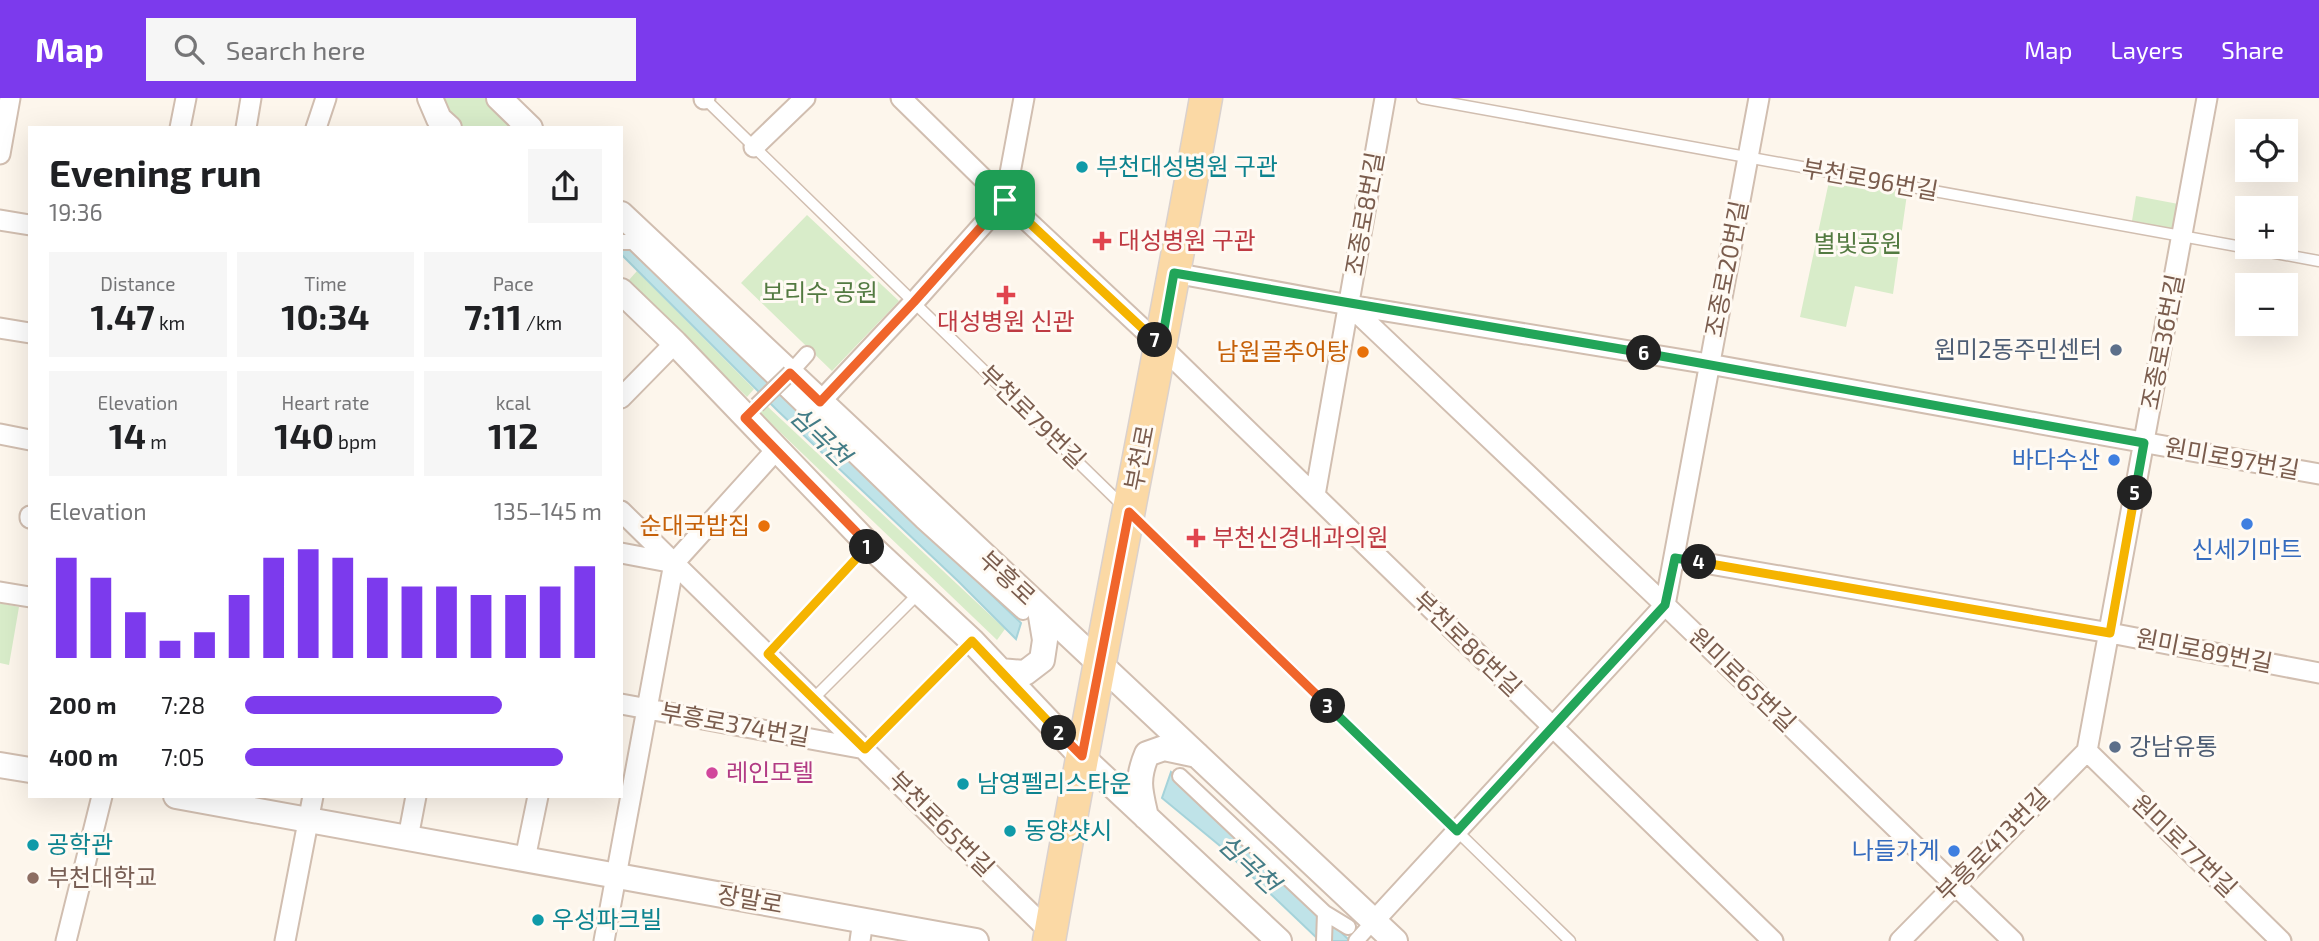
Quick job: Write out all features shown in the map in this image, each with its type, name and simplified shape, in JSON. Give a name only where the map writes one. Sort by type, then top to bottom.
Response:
[{"type":"main road","name":"부천로","points":[[1053,938],[1082,756],[1206,98]]},
{"type":"street","points":[[0,154],[10,98]]},
{"type":"street","points":[[180,126],[186,98]]},
{"type":"street","points":[[246,126],[251,98]]},
{"type":"street","points":[[317,126],[326,98]]},
{"type":"street","points":[[499,98],[528,126]]},
{"type":"street","points":[[754,147],[805,98]]},
{"type":"street","name":"부천로86번길","points":[[901,98],[1161,346],[1773,941]]},
{"type":"street","points":[[820,402],[1005,200],[1024,98]]},
{"type":"street","name":"조종로8번길","points":[[1315,495],[1385,98]]},
{"type":"street","name":"조종로20번길","points":[[1665,605],[1759,98]]},
{"type":"street","name":"조종로36번길","points":[[2087,751],[2207,98]]},
{"type":"street","name":"부흥로","points":[[623,216],[787,375],[820,402],[1032,611],[1100,665],[1395,941]]},
{"type":"street","points":[[0,220],[28,225]]},
{"type":"street","points":[[623,242],[633,242],[922,521],[1032,611],[1045,640],[1042,660],[1025,673],[1000,671]]},
{"type":"street","points":[[651,260],[683,282],[787,375]]},
{"type":"street","name":"원미로97번길","points":[[1174,273],[1709,364],[2319,474]]},
{"type":"street","points":[[623,293],[751,411],[776,450],[869,545],[972,641],[1082,756],[1279,941]]},
{"type":"street","name":"원미로65번길","points":[[1349,304],[2013,941]]},
{"type":"street","points":[[0,328],[28,333]]},
{"type":"street","points":[[623,396],[675,343]]},
{"type":"street","points":[[751,411],[807,354]]},
{"type":"street","points":[[0,435],[28,440]]},
{"type":"street","points":[[623,553],[674,563],[776,450]]},
{"type":"street","name":"부천로65번길","points":[[623,513],[814,698],[1053,938]]},
{"type":"street","name":"원미로89번길","points":[[1675,558],[2110,633],[2319,673]]},
{"type":"street","name":"부흥로374번길","points":[[604,941],[674,563]]},
{"type":"street","points":[[0,592],[28,597]]},
{"type":"street","points":[[1356,941],[1665,605]]},
{"type":"street","name":"부흥로374번길","points":[[623,704],[865,749]]},
{"type":"street","points":[[1146,817],[1140,791],[1140,771],[1147,754],[1164,748],[1198,755]]},
{"type":"street","name":"부흥로413번길","points":[[1900,941],[2087,751]]},
{"type":"street","name":"원미로77번길","points":[[2087,751],[2281,941]]},
{"type":"street","points":[[0,765],[28,770]]},
{"type":"street","points":[[1180,776],[1325,913],[1348,927]]},
{"type":"street","points":[[68,941],[102,798]]},
{"type":"street","name":"장말로","points":[[198,798],[311,808],[408,838],[616,876],[861,931],[976,941]]},
{"type":"street","points":[[408,838],[416,798]]},
{"type":"street","points":[[525,859],[538,798]]},
{"type":"street","points":[[285,941],[311,808]]},
{"type":"street","points":[[1324,941],[1325,913]]},
{"type":"lane","name":"부천로79번길","points":[[704,98],[1570,941]]},
{"type":"lane","name":"부천로96번길","points":[[1422,98],[2319,261]]},
{"type":"lane","points":[[768,654],[869,545]]},
{"type":"lane","points":[[814,698],[919,593]]},
{"type":"lane","points":[[865,749],[972,641]]},
{"type":"green space","points":[[432,98],[497,98],[512,126],[454,126]]},
{"type":"green space","name":"별빛공원","points":[[1831,172],[1908,187],[1893,294],[1855,286],[1846,327],[1800,317]]},
{"type":"green space","points":[[2136,196],[2189,206],[2183,237],[2131,227]]},
{"type":"green space","name":"보리수 공원","points":[[807,215],[899,301],[832,371],[741,283]]},
{"type":"green space","points":[[637,271],[754,389],[747,397],[628,281]]},
{"type":"green space","points":[[767,406],[1005,629],[997,640],[759,412]]},
{"type":"green space","points":[[0,603],[19,607],[9,665],[0,663]]},
{"type":"water","name":"심곡천","points":[[623,242],[1021,623],[1016,639],[958,581],[778,411],[623,256]]},
{"type":"water","name":"심곡천","points":[[1171,772],[1220,815],[1350,941],[1320,941],[1219,845],[1162,798]]},
{"type":"place","name":"부천대성병원 구관","points":[[1082,167]]},
{"type":"place","name":"대성병원 구관","points":[[1102,241]]},
{"type":"place","name":"대성병원 신관","points":[[1006,295]]},
{"type":"place","name":"원미2동주민센터","points":[[2116,350]]},
{"type":"place","name":"남원골추어탕","points":[[1363,352]]},
{"type":"place","name":"바다수산","points":[[2114,460]]},
{"type":"place","name":"신세기마트","points":[[2247,524]]},
{"type":"place","name":"순대국밥집","points":[[764,526]]},
{"type":"place","name":"부천신경내과의원","points":[[1196,538]]},
{"type":"place","name":"강남유통","points":[[2115,747]]},
{"type":"place","name":"레인모텔","points":[[712,773]]},
{"type":"place","name":"남영펠리스타운","points":[[963,784]]},
{"type":"place","name":"동양샷시","points":[[1010,831]]},
{"type":"place","name":"공학관","points":[[33,845]]},
{"type":"place","name":"나들가게","points":[[1954,851]]},
{"type":"place","name":"부천대학교","points":[[33,878]]},
{"type":"place","name":"우성파크빌","points":[[538,920]]},
{"type":"route","points":[[1005,200],[1161,346],[1174,273],[1709,364],[2144,443],[2110,633],[1675,558],[1665,605],[1457,831],[1129,512],[1082,756],[972,641],[865,749],[768,654],[869,545],[745,418],[790,373],[820,402],[1005,200]]}]
